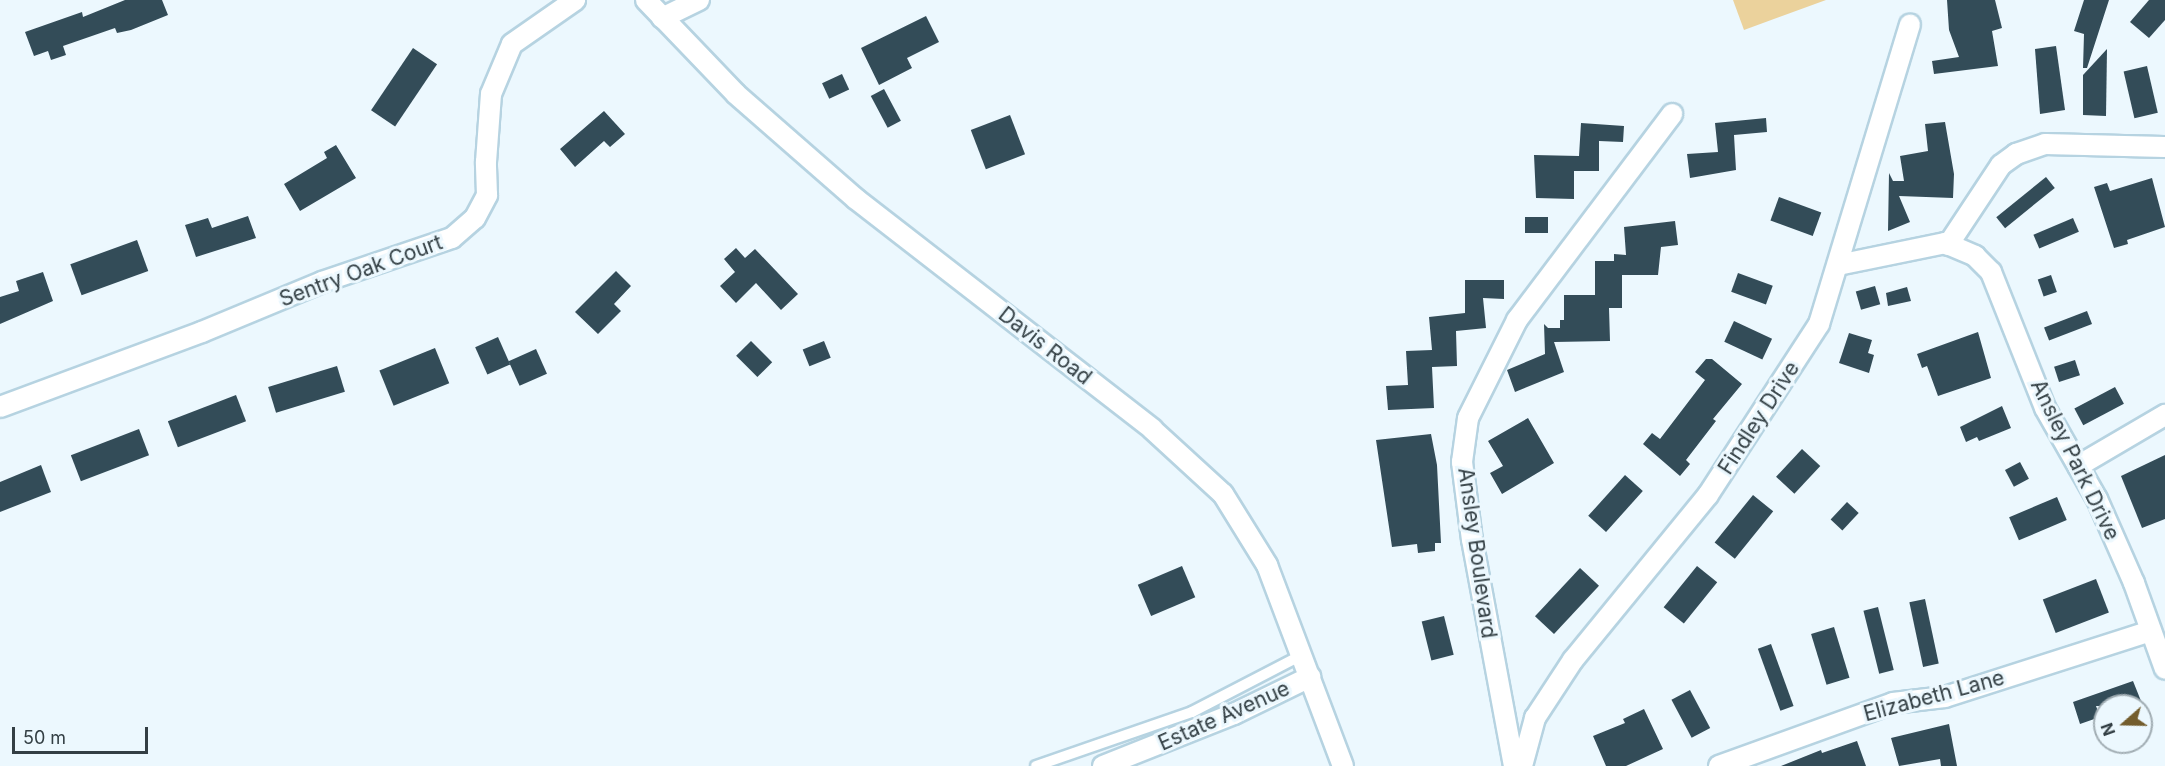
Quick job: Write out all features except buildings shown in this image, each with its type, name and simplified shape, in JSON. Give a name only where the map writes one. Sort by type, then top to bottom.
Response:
[{"type":"street","name":"Sentry Oak Court","points":[[0,407],[202,332],[322,282],[452,238],[476,218],[487,195],[486,162],[491,94],[512,44],[575,0]]},
{"type":"street","name":"Davis Road","points":[[646,0],[736,94],[856,199],[1152,429],[1223,494],[1267,565],[1343,766]]},
{"type":"street","points":[[662,18],[699,0]]},
{"type":"street","name":"Findley Drive","points":[[1522,766],[1535,718],[1573,660],[1708,495],[1776,394],[1819,324],[1910,25]]},
{"type":"street","name":"Ansley Boulevard","points":[[1514,766],[1472,540],[1462,462],[1468,418],[1517,321],[1672,114]]},
{"type":"street","points":[[1838,265],[1948,244],[2001,165],[2016,154],[2045,144],[2165,147]]},
{"type":"street","name":"Ansley Park Drive","points":[[1948,244],[1975,256],[1991,272],[2045,408],[2097,499],[2165,669]]},
{"type":"street","points":[[2078,466],[2165,415]]},
{"type":"street","name":"Elizabeth Lane","points":[[1719,766],[1893,704],[1945,697],[2151,632]]},
{"type":"street","name":"Estate Avenue","points":[[1103,766],[1147,758],[1310,677]]},
{"type":"lane","points":[[1036,766],[1192,712],[1302,655]]},
{"type":"shaded area","points":[[1733,0],[1826,0],[1744,30]]}]
